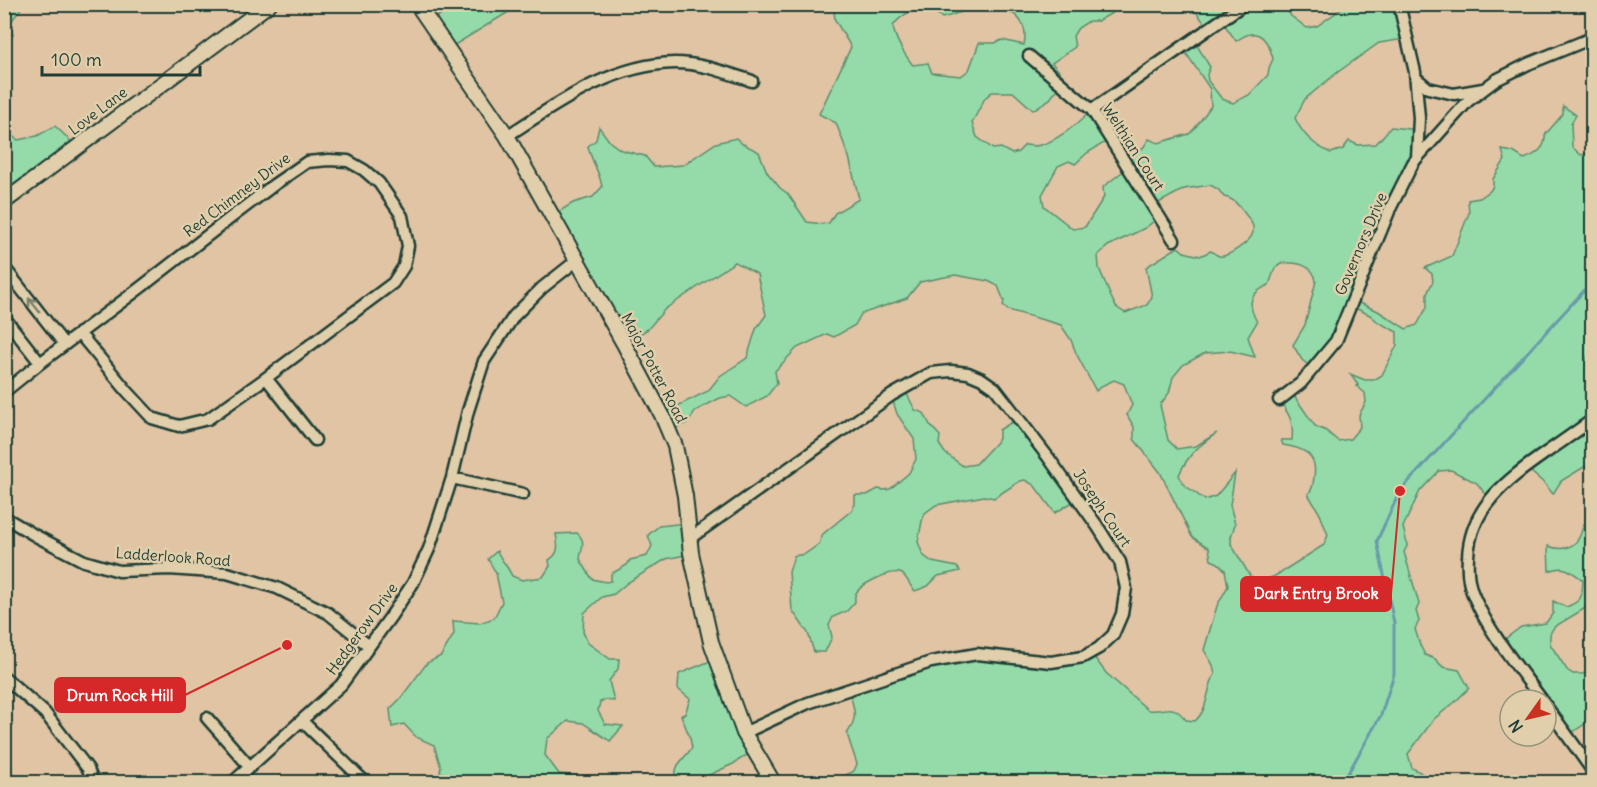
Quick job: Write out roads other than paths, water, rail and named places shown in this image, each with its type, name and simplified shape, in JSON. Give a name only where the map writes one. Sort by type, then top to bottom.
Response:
[{"type":"street","name":"Love Lane","points":[[4,202],[269,4]]},
{"type":"street","name":"Major Potter Road","points":[[417,4],[507,135],[662,415],[675,446],[685,496],[691,554],[711,642],[744,733],[773,783]]},
{"type":"street","points":[[1092,110],[1244,4]]},
{"type":"street","name":"Governors Drive","points":[[1279,400],[1300,382],[1336,341],[1390,209],[1417,158],[1419,118],[1416,78],[1399,4]]},
{"type":"street","points":[[1417,158],[1468,101],[1496,80],[1528,64],[1593,38]]},
{"type":"street","name":"Welthian Court","points":[[1029,56],[1092,110],[1174,240]]},
{"type":"street","points":[[507,135],[594,82],[643,67],[676,63],[714,68],[752,81]]},
{"type":"street","points":[[1416,78],[1428,88],[1454,94],[1485,89]]},
{"type":"street","name":"Red Chimney Drive","points":[[4,392],[64,344],[307,162],[348,161],[364,170],[379,183],[402,216],[408,246],[404,266],[393,283],[208,419],[179,426],[152,418],[79,333]]},
{"type":"street","name":"Hedgerow Drive","points":[[233,783],[341,685],[392,616],[413,583],[429,549],[452,478],[468,411],[484,361],[514,316],[542,288],[576,261]]},
{"type":"street","points":[[4,267],[64,344]]},
{"type":"street","points":[[4,317],[40,363]]},
{"type":"street","name":"Joseph Court","points":[[689,539],[892,395],[931,373],[951,370],[968,373],[995,388],[1062,476],[1120,562],[1126,588],[1122,614],[1113,635],[1099,648],[1083,657],[1052,662],[977,654],[931,662],[808,703],[744,733]]},
{"type":"street","points":[[266,378],[315,440]]},
{"type":"street","points":[[1533,688],[1488,624],[1473,596],[1467,566],[1469,544],[1476,522],[1506,482],[1593,420]]},
{"type":"street","points":[[452,478],[523,494]]},
{"type":"street","name":"Ladderlook Road","points":[[4,517],[84,561],[119,571],[169,569],[227,573],[277,588],[328,613],[369,646]]},
{"type":"street","points":[[4,677],[45,713],[88,769],[93,783]]},
{"type":"street","points":[[207,718],[250,767]]},
{"type":"street","points":[[302,720],[365,783]]},
{"type":"street","points":[[1558,723],[1593,771]]},
{"type":"waterway","points":[[1343,782],[1381,715],[1394,674],[1394,623],[1377,541],[1400,491],[1592,282]]},
{"type":"place","name":"Dark Entry Brook","points":[[1400,491]]},
{"type":"place","name":"Drum Rock Hill","points":[[287,645]]}]
